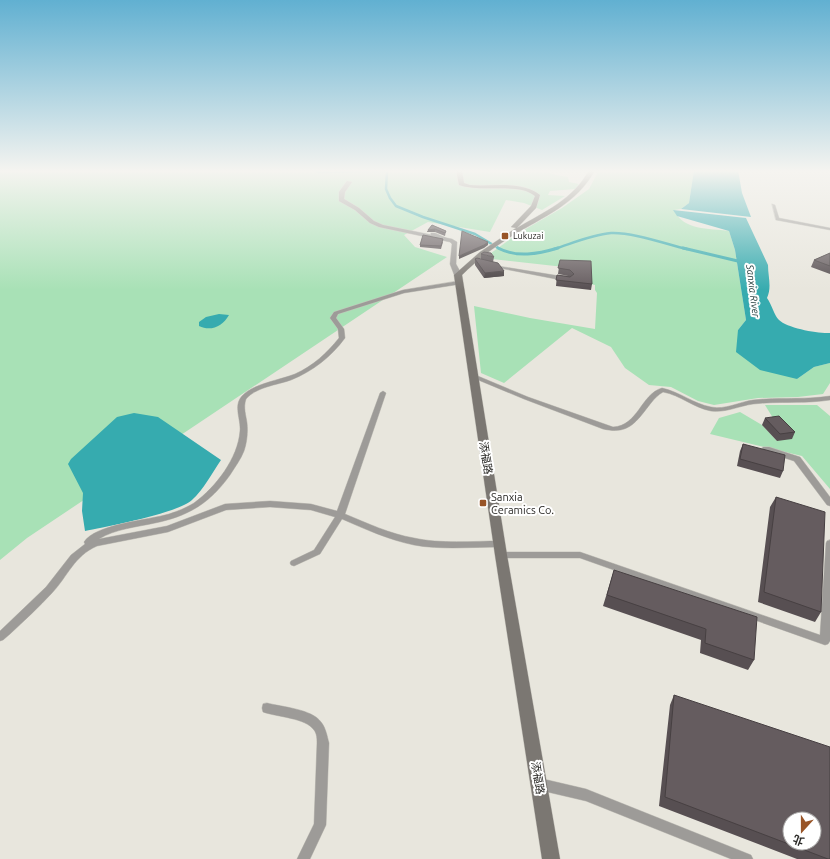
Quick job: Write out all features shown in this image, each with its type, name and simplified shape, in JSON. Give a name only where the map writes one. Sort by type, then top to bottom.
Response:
[{"type":"street","points":[[358,210],[372,222],[390,229],[452,241],[455,243],[453,264],[459,279],[476,261],[508,235],[552,210]]},
{"type":"street","points":[[508,235],[531,210]]},
{"type":"street","name":"添福路","points":[[459,279],[500,550],[551,859]]},
{"type":"lane","points":[[774,210],[777,219],[830,229]]},
{"type":"lane","points":[[433,234],[452,241]]},
{"type":"lane","points":[[486,264],[570,279]]},
{"type":"lane","points":[[0,637],[49,590],[63,574],[77,552],[99,535],[115,529],[177,514],[194,506],[207,497],[239,455],[244,428],[241,403],[245,396],[304,372],[322,360],[342,338],[343,333],[341,328],[333,318],[336,314],[403,292],[459,279]]},
{"type":"lane","points":[[474,376],[526,398],[604,427],[617,430],[627,427],[655,394],[662,390],[671,392],[702,407],[713,409],[754,402],[797,402],[830,398]]},
{"type":"lane","points":[[294,563],[317,552],[340,515],[383,393]]},
{"type":"lane","points":[[766,449],[797,459],[830,503]]},
{"type":"lane","points":[[77,552],[85,546],[95,543],[168,528],[225,507],[270,504],[311,507],[340,515],[388,535],[415,542],[500,550],[580,555],[825,641],[830,543]]},
{"type":"lane","points":[[267,708],[304,718],[315,723],[322,732],[323,743],[320,825],[309,849],[302,859]]},
{"type":"lane","points":[[539,784],[586,795],[747,859]]},
{"type":"green space","points":[[0,210],[501,210],[490,232],[428,222],[404,235],[415,247],[447,257],[27,538],[0,560]]},
{"type":"green space","points":[[558,210],[674,210],[678,217],[690,225],[705,229],[729,231],[735,250],[746,320],[738,330],[797,379],[814,367],[830,363],[830,383],[823,394],[798,397],[758,398],[714,405],[698,401],[671,387],[649,385],[625,368],[611,347],[572,328],[504,383],[481,373],[474,306],[530,318],[595,329],[597,293],[595,290],[595,285],[590,284],[579,267],[555,266],[492,259],[487,256],[517,234]]},
{"type":"green space","points":[[765,405],[817,405],[830,416],[830,489],[802,456],[710,434],[719,418],[740,412],[762,425],[777,441],[776,423]]},
{"type":"water","name":"Sanxia River","points":[[673,210],[746,218],[768,265],[770,286],[767,298],[776,315],[779,320],[789,326],[811,331],[830,333],[830,363],[814,367],[797,379],[760,370],[736,352],[738,330],[746,320],[735,250],[729,231],[677,216]]},
{"type":"water","points":[[691,210],[748,210],[751,217]]},
{"type":"water","points":[[219,314],[229,315],[220,325],[216,327],[203,328],[199,326],[199,322],[206,317]]},
{"type":"water","points":[[134,413],[158,417],[221,460],[200,491],[192,500],[184,505],[141,519],[85,531],[82,511],[83,493],[68,464],[71,459],[117,417]]},
{"type":"building","points":[[432,225],[446,231],[445,233],[435,229],[428,230]]},
{"type":"building","points":[[462,231],[488,242],[459,256]]},
{"type":"building","points":[[423,235],[443,239],[441,246],[420,245]]},
{"type":"building","points":[[484,252],[491,253],[494,257],[481,254]]},
{"type":"building","points":[[830,253],[830,266],[814,260]]},
{"type":"building","points":[[477,258],[498,263],[504,271],[485,273],[475,259]]},
{"type":"building","points":[[560,260],[591,261],[592,284],[556,280],[557,275],[570,277],[574,274],[570,270],[558,268]]},
{"type":"building","points":[[779,416],[795,432],[780,434],[765,418]]},
{"type":"building","points":[[743,444],[785,455],[783,471],[740,459]]},
{"type":"building","points":[[776,497],[825,512],[821,612],[764,592]]},
{"type":"building","points":[[614,570],[757,617],[754,660],[705,643],[706,629],[607,595]]},
{"type":"building","points":[[674,695],[830,747],[830,859],[807,851],[822,851],[822,811],[782,811],[782,842],[665,797]]},
{"type":"waterway","points":[[406,210],[475,234],[499,248]]},
{"type":"waterway","points":[[554,249],[589,237],[611,233],[639,236],[685,249]]},
{"type":"waterway","points":[[499,248],[513,253],[528,254],[558,248]]},
{"type":"waterway","name":"Sanxia River","points":[[685,249],[742,262]]},
{"type":"place","name":"Lukuzai","points":[[505,236]]},
{"type":"place","name":"Sanxia Ceramics Co.","points":[[483,503]]}]
